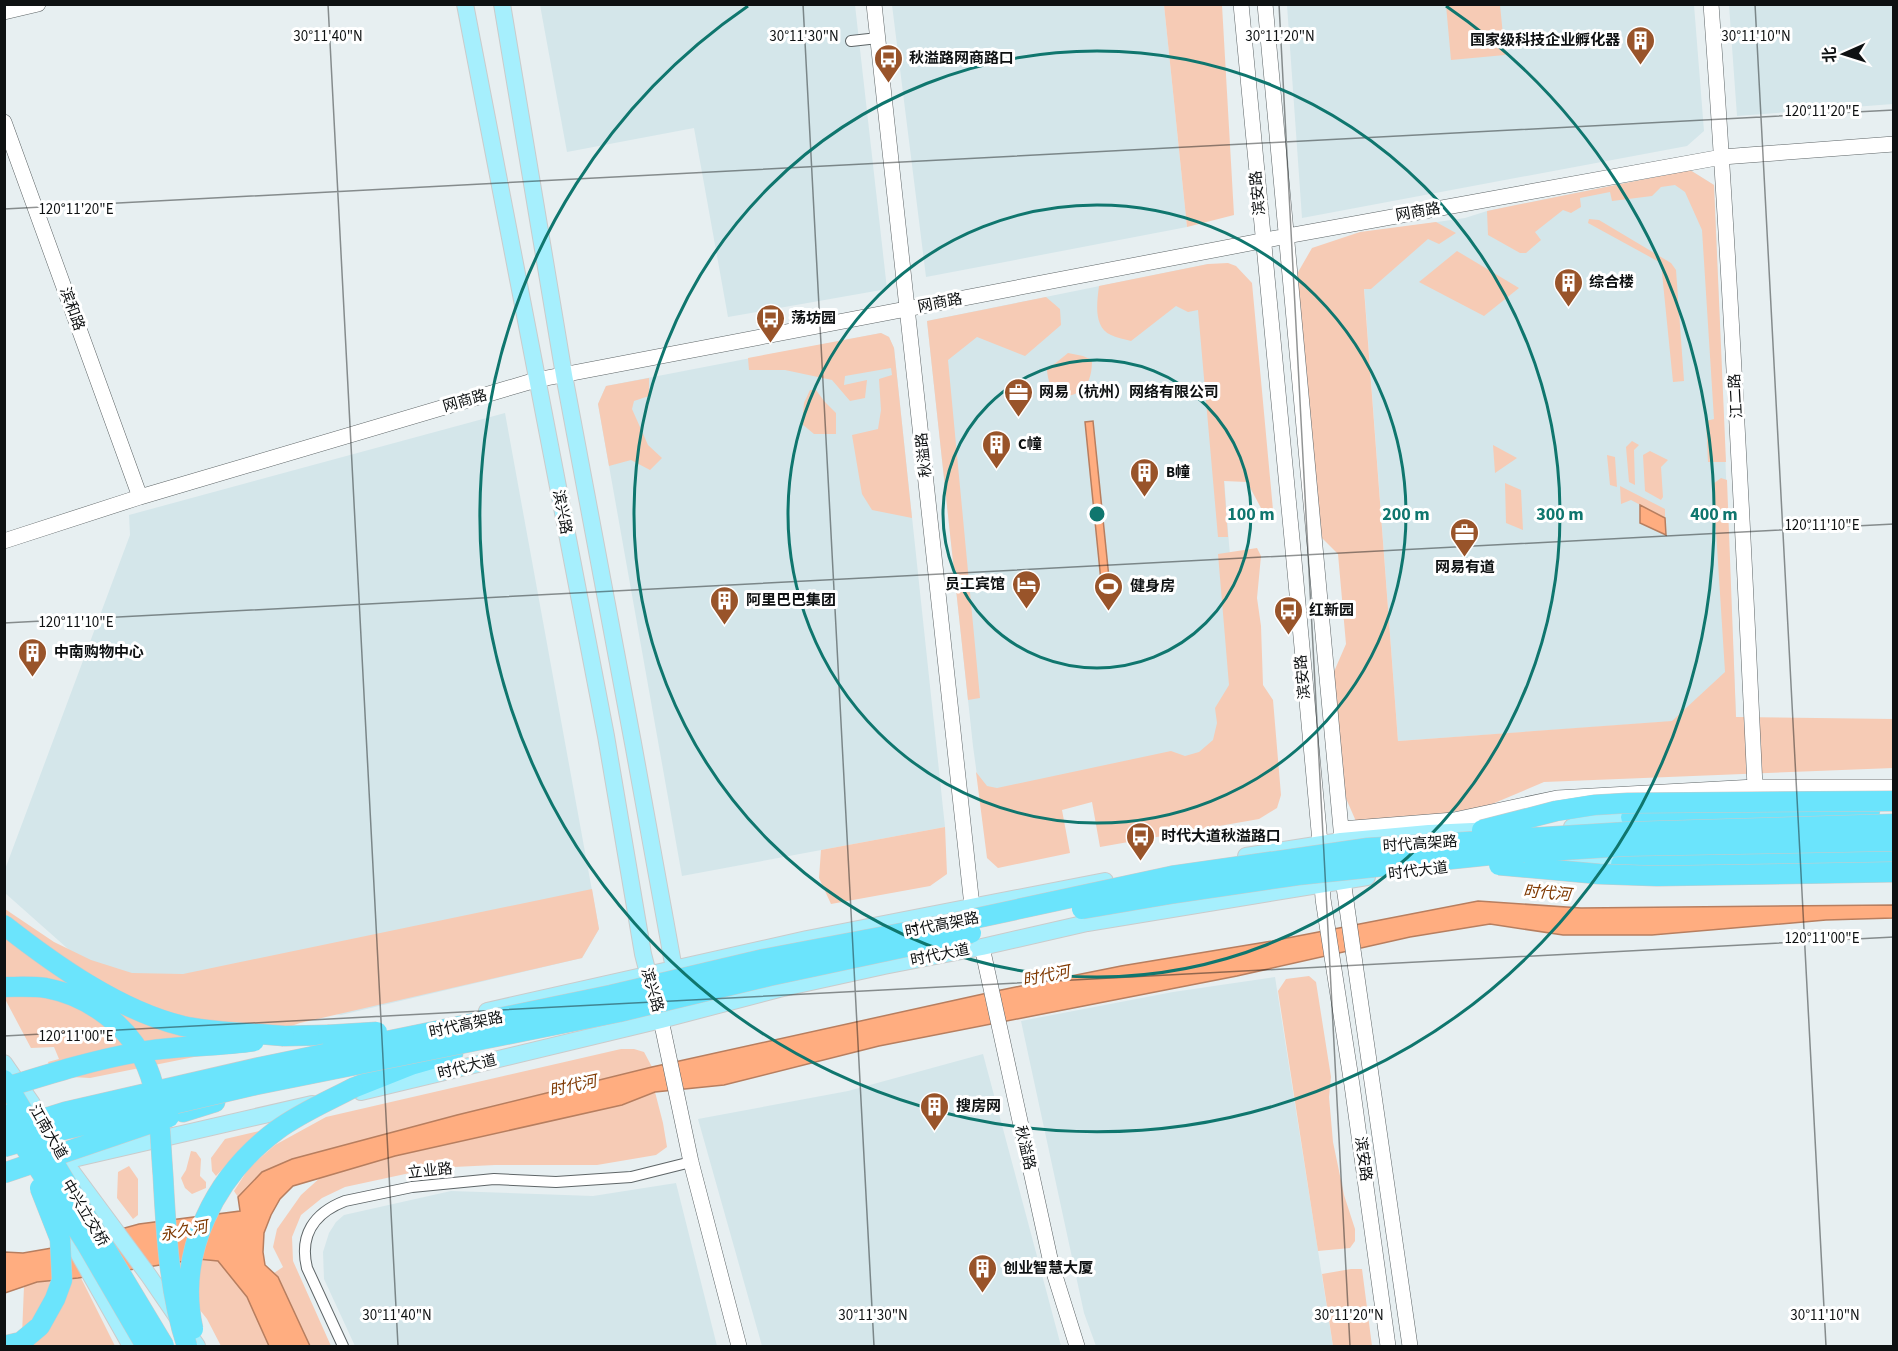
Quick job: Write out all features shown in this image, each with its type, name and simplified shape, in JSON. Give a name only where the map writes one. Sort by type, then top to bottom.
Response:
[{"type":"highway","points":[[1413,854],[1556,811],[1594,805],[1893,801]]},
{"type":"highway","points":[[1631,818],[1893,810]]},
{"type":"highway","name":"时代高架路","points":[[4,1147],[58,1131],[255,1085],[542,1028],[1078,909],[1298,875],[1413,854],[1627,832],[1893,824]]},
{"type":"highway","name":"时代高架路","points":[[4,1131],[64,1112],[261,1067],[611,996],[764,959],[949,924],[1172,876],[1356,849],[1413,854],[1500,854],[1627,846],[1893,840]]},
{"type":"highway","points":[[1413,854],[1599,874],[1657,876],[1893,872]]},
{"type":"highway","points":[[1621,864],[1893,857]]},
{"type":"highway","points":[[4,925],[79,979],[138,1010],[183,1026],[284,1036]]},
{"type":"highway","points":[[4,987],[47,989],[75,998],[102,1011],[135,1045],[146,1065],[154,1088],[161,1132],[170,1269],[179,1323],[187,1347]]},
{"type":"highway","points":[[4,1088],[53,1072],[140,1052],[232,1044],[284,1036],[355,1034],[481,1022]]},
{"type":"highway","points":[[197,1347],[191,1323],[188,1287],[192,1259],[211,1205],[229,1176],[250,1152],[279,1129],[353,1088],[411,1065],[542,1028]]},
{"type":"highway","name":"中兴立交桥","points":[[4,1080],[164,1347]]},
{"type":"highway","points":[[4,1173],[286,1080]]},
{"type":"highway","name":"中兴立交桥","points":[[4,1114],[86,1243],[146,1347]]},
{"type":"highway","points":[[4,1346],[21,1342],[40,1326],[55,1299],[62,1280],[60,1239],[27,1151]]},
{"type":"main road","name":"滨兴路","points":[[465,4],[606,736],[643,954],[661,1020]]},
{"type":"main road","name":"滨兴路","points":[[502,4],[564,375],[674,969],[661,1020]]},
{"type":"main road","points":[[4,1124],[68,1104],[795,942],[972,906],[1320,844],[1341,835],[1893,817]]},
{"type":"main road","points":[[1572,827],[1601,819],[1631,818]]},
{"type":"main road","name":"时代大道","points":[[4,1180],[64,1161],[661,1020],[779,989],[1087,923],[1343,880],[1521,859],[1569,856],[1893,850]]},
{"type":"main road","points":[[1569,856],[1600,863],[1621,864]]},
{"type":"main road","name":"江南大道","points":[[4,1063],[31,1102],[64,1161],[149,1276],[197,1347]]},
{"type":"main road","name":"江南大道","points":[[4,1124],[36,1170],[50,1202],[91,1279],[131,1347]]},
{"type":"street","points":[[4,12],[38,4]]},
{"type":"street","name":"秋溢路","points":[[874,4],[972,906]]},
{"type":"street","name":"滨安路","points":[[1240,4],[1322,884],[1358,1121],[1388,1347]]},
{"type":"street","name":"滨安路","points":[[1265,4],[1341,835],[1343,880],[1410,1347]]},
{"type":"street","name":"江二路","points":[[1711,4],[1740,472],[1755,787]]},
{"type":"street","points":[[851,41],[878,38]]},
{"type":"street","name":"滨和路","points":[[4,122],[140,497]]},
{"type":"street","name":"网商路","points":[[4,541],[140,497],[536,380],[1287,236],[1722,157],[1893,144]]},
{"type":"street","points":[[1341,835],[1454,820],[1557,798],[1755,787],[1893,787]]},
{"type":"street","points":[[1469,817],[1533,828]]},
{"type":"street","name":"秋溢路","points":[[982,947],[1051,1263],[1077,1347]]},
{"type":"street","name":"滨兴路","points":[[661,1020],[691,1162],[739,1347]]},
{"type":"street","name":"立业路","points":[[343,1347],[304,1256],[309,1231],[314,1221],[336,1204],[412,1187],[494,1179],[556,1182],[631,1177],[691,1162]]},
{"type":"shaded area","points":[[540,5],[855,5],[887,289],[728,317],[694,128],[567,152]]},
{"type":"shaded area","points":[[892,5],[1164,5],[1187,227],[926,277]]},
{"type":"shaded area","points":[[1164,5],[1222,5],[1234,215],[1187,227]]},
{"type":"shaded area","points":[[1287,5],[1694,5],[1704,131],[1687,146],[1302,218]]},
{"type":"shaded area","points":[[1446,5],[1500,5],[1505,55],[1451,60]]},
{"type":"shaded area","points":[[1729,5],[1893,5],[1893,104],[1737,116]]},
{"type":"shaded area","points":[[1690,170],[1714,185],[1736,717],[1398,741],[1360,233],[1465,218],[1487,211]]},
{"type":"shaded area","points":[[1690,170],[1714,185],[1726,462],[1708,462],[1706,421],[1714,419],[1702,230],[1685,192],[1675,185],[1661,187],[1652,196],[1612,201],[1610,192],[1580,198],[1581,207],[1571,213],[1563,210],[1535,232],[1541,240],[1526,253],[1520,253],[1488,235],[1487,211]]},
{"type":"shaded area","points":[[1589,219],[1599,220],[1671,263],[1676,270],[1684,381],[1673,382],[1661,263],[1588,223]]},
{"type":"shaded area","points":[[1436,222],[1456,233],[1439,244],[1428,239],[1371,289],[1364,289],[1398,741],[1672,721],[1725,672],[1713,484],[1721,478],[1727,480],[1736,717],[1893,719],[1893,768],[1544,782],[1485,807],[1358,826],[1345,796],[1333,674],[1346,644],[1338,554],[1320,536],[1297,274],[1312,248],[1360,232]]},
{"type":"shaded area","points":[[1457,251],[1519,288],[1484,316],[1419,282]]},
{"type":"shaded area","points":[[1228,263],[1236,266],[1252,283],[1273,510],[1261,508],[1247,482],[1224,481],[1228,537],[1218,537],[1198,310],[1188,312],[1176,306],[1131,341],[1105,331],[1099,320],[1097,306],[1099,286],[1208,264]]},
{"type":"shaded area","points":[[1208,264],[1229,544],[1249,763],[981,805],[927,321]]},
{"type":"shaded area","points":[[1046,297],[1060,309],[1061,325],[1025,356],[977,337],[948,360],[980,698],[968,700],[927,321]]},
{"type":"shaded area","points":[[881,333],[889,337],[894,348],[945,827],[682,876],[598,404],[606,386]]},
{"type":"shaded area","points":[[881,333],[889,337],[894,348],[912,518],[872,510],[862,494],[852,435],[878,429],[881,410],[879,379],[892,375],[891,368],[845,376],[844,385],[867,380],[865,398],[850,401],[832,380],[785,370],[749,370],[748,358]]},
{"type":"shaded area","points":[[1068,353],[1092,360],[1092,368],[1088,382],[1080,391],[1059,397],[1050,385],[1047,370]]},
{"type":"shaded area","points":[[649,378],[649,396],[634,401],[632,409],[648,445],[662,458],[650,470],[631,460],[609,466],[598,404],[606,386]]},
{"type":"shaded area","points":[[810,390],[816,390],[836,413],[836,434],[814,434],[802,424],[804,403]]},
{"type":"shaded area","points":[[505,413],[599,929],[582,958],[341,1015],[85,964],[5,893],[4,872],[130,535],[129,515]]},
{"type":"shaded area","points":[[1632,441],[1639,445],[1634,450],[1635,485],[1629,482],[1626,447]]},
{"type":"shaded area","points":[[1493,445],[1517,458],[1495,473]]},
{"type":"shaded area","points":[[1650,451],[1668,460],[1661,467],[1663,497],[1661,500],[1645,491],[1643,455]]},
{"type":"shaded area","points":[[1607,455],[1615,457],[1617,487],[1610,485]]},
{"type":"shaded area","points":[[1505,483],[1521,490],[1523,530],[1506,523]]},
{"type":"shaded area","points":[[1620,486],[1665,509],[1665,518],[1631,500],[1621,504]]},
{"type":"shaded area","points":[[1257,548],[1261,556],[1257,598],[1261,626],[1263,685],[1273,700],[1281,795],[1277,808],[1259,819],[1100,847],[1092,802],[1062,810],[1070,853],[998,868],[987,858],[976,772],[987,786],[997,788],[1171,751],[1185,756],[1199,752],[1213,740],[1217,723],[1215,708],[1229,685],[1218,554]]},
{"type":"shaded area","points":[[945,827],[947,874],[930,886],[831,904],[819,878],[821,850]]},
{"type":"shaded area","points":[[592,889],[599,929],[582,958],[300,1023],[209,1054],[90,1078],[54,1076],[48,1062],[59,1059],[54,1047],[31,1048],[5,999],[5,909],[54,942],[91,960],[132,973],[183,974]]},
{"type":"shaded area","points":[[1309,976],[1316,982],[1331,1077],[1329,1097],[1333,1142],[1344,1195],[1355,1229],[1355,1241],[1350,1248],[1318,1251],[1278,991],[1286,979]]},
{"type":"shaded area","points":[[1275,977],[1333,1346],[1096,1346],[1084,1313],[1021,1021],[1173,992]]},
{"type":"shaded area","points":[[621,1049],[644,1052],[652,1067],[457,1115],[275,1167],[262,1172],[238,1197],[234,1191],[249,1168],[275,1145],[326,1117]]},
{"type":"shaded area","points":[[983,1054],[1061,1346],[762,1346],[698,1119],[848,1091]]},
{"type":"shaded area","points":[[655,1092],[667,1147],[656,1155],[597,1165],[495,1165],[433,1168],[345,1187],[322,1198],[301,1215],[292,1237],[293,1261],[331,1346],[310,1346],[278,1277],[274,1273],[283,1267],[273,1247],[277,1229],[301,1195],[322,1176],[395,1156],[622,1105]]},
{"type":"shaded area","points":[[272,1128],[239,1151],[216,1176],[212,1171],[211,1158],[225,1139]]},
{"type":"shaded area","points":[[191,1151],[196,1152],[201,1159],[200,1176],[206,1182],[206,1188],[192,1194],[185,1188],[181,1178],[186,1170]]},
{"type":"shaded area","points":[[129,1166],[138,1179],[138,1215],[133,1219],[117,1198],[118,1172]]},
{"type":"shaded area","points":[[676,1183],[717,1346],[355,1346],[324,1279],[323,1252],[329,1233],[344,1215],[451,1191],[593,1196]]},
{"type":"shaded area","points":[[198,1259],[218,1261],[247,1297],[269,1346],[221,1346],[207,1319],[164,1264]]},
{"type":"shaded area","points":[[1362,1269],[1372,1346],[1333,1346],[1322,1274]]},
{"type":"shaded area","points":[[81,1278],[115,1346],[31,1346],[42,1336],[67,1279]]},
{"type":"shaded area","points":[[50,1281],[48,1299],[22,1335],[24,1286]]},
{"type":"water","points":[[1093,421],[1109,578],[1101,581],[1085,422]]},
{"type":"water","points":[[1640,505],[1665,518],[1666,535],[1640,523]]},
{"type":"water","name":"永久河","points":[[1478,901],[1581,908],[1893,905],[1893,918],[1826,920],[1652,935],[1563,935],[1490,924],[1410,937],[1237,976],[879,1046],[724,1085],[655,1092],[622,1105],[395,1156],[293,1186],[280,1199],[271,1215],[264,1233],[265,1265],[278,1277],[310,1346],[269,1346],[247,1297],[218,1261],[198,1259],[78,1278],[37,1282],[5,1293],[5,1252],[23,1253],[52,1248],[139,1224],[240,1211],[238,1197],[262,1172],[292,1159],[457,1115],[652,1067],[1001,990]]},
{"type":"place","name":"国家级科技企业孵化器","points":[[1641,66]]},
{"type":"place","name":"秋溢路网商路口","points":[[888,84]]},
{"type":"place","name":"综合楼","points":[[1568,308]]},
{"type":"place","name":"荡坊园","points":[[770,344]]},
{"type":"place","name":"网易（杭州）网络有限公司","points":[[1018,418]]},
{"type":"place","name":"C幢","points":[[997,470]]},
{"type":"place","name":"B幢","points":[[1145,498]]},
{"type":"place","name":"网易有道","points":[[1465,558]]},
{"type":"place","name":"员工宾馆","points":[[1026,610]]},
{"type":"place","name":"健身房","points":[[1109,612]]},
{"type":"place","name":"阿里巴巴集团","points":[[725,626]]},
{"type":"place","name":"红新园","points":[[1288,636]]},
{"type":"place","name":"中南购物中心","points":[[33,678]]},
{"type":"place","name":"时代大道秋溢路口","points":[[1140,862]]},
{"type":"place","name":"搜房网","points":[[935,1132]]},
{"type":"place","name":"创业智慧大厦","points":[[982,1294]]},
{"type":"water label","name":"时代河","points":[[1547,893]]},
{"type":"water label","name":"时代河","points":[[1046,976]]},
{"type":"water label","name":"时代河","points":[[573,1086]]}]
